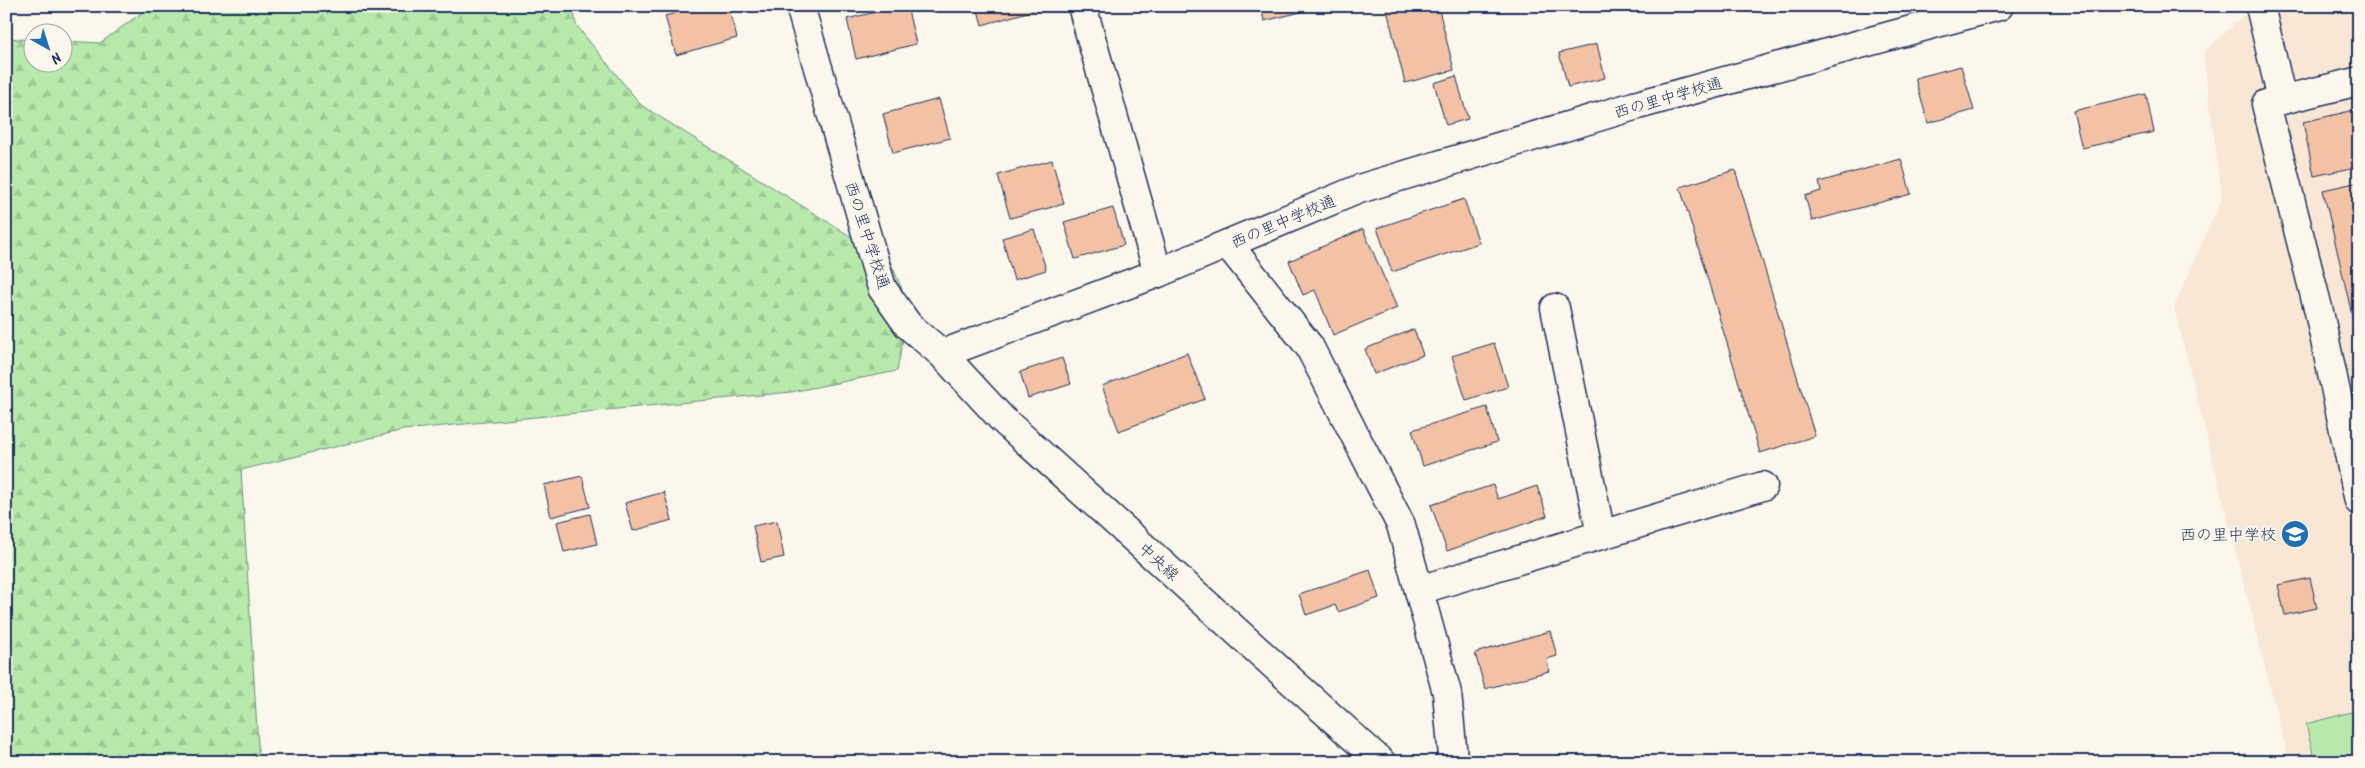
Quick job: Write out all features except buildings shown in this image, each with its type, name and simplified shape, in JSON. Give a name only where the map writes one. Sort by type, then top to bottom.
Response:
[{"type":"street","name":"西の里中学校通","points":[[800,6],[882,288],[908,325],[942,354],[1158,273],[1359,189],[1634,106],[1999,6]]},
{"type":"street","points":[[1082,6],[1158,273]]},
{"type":"street","points":[[2260,6],[2282,100]]},
{"type":"street","points":[[2359,81],[2266,104],[2319,312],[2359,501]]},
{"type":"street","points":[[1228,244],[1309,346],[1401,525],[1447,693],[1453,757],[1449,762]]},
{"type":"street","points":[[1555,308],[1601,535]]},
{"type":"street","name":"中央線","points":[[942,354],[1002,419],[1381,762]]},
{"type":"street","points":[[1419,590],[1763,486]]},
{"type":"shaded area","name":"西の里中学校","points":[[2254,6],[2359,6],[2359,762],[2289,762],[2174,307],[2222,198],[2203,53]]},
{"type":"green space","points":[[151,6],[573,6],[576,25],[641,105],[890,261],[909,306],[897,371],[791,392],[403,430],[241,470],[259,762],[6,762],[6,38],[22,39],[22,72],[72,72],[72,41],[100,43]]},
{"type":"green space","points":[[2359,710],[2359,762],[2315,762],[2306,724]]},
{"type":"place","name":"西の里中学校","points":[[2295,534]]}]
